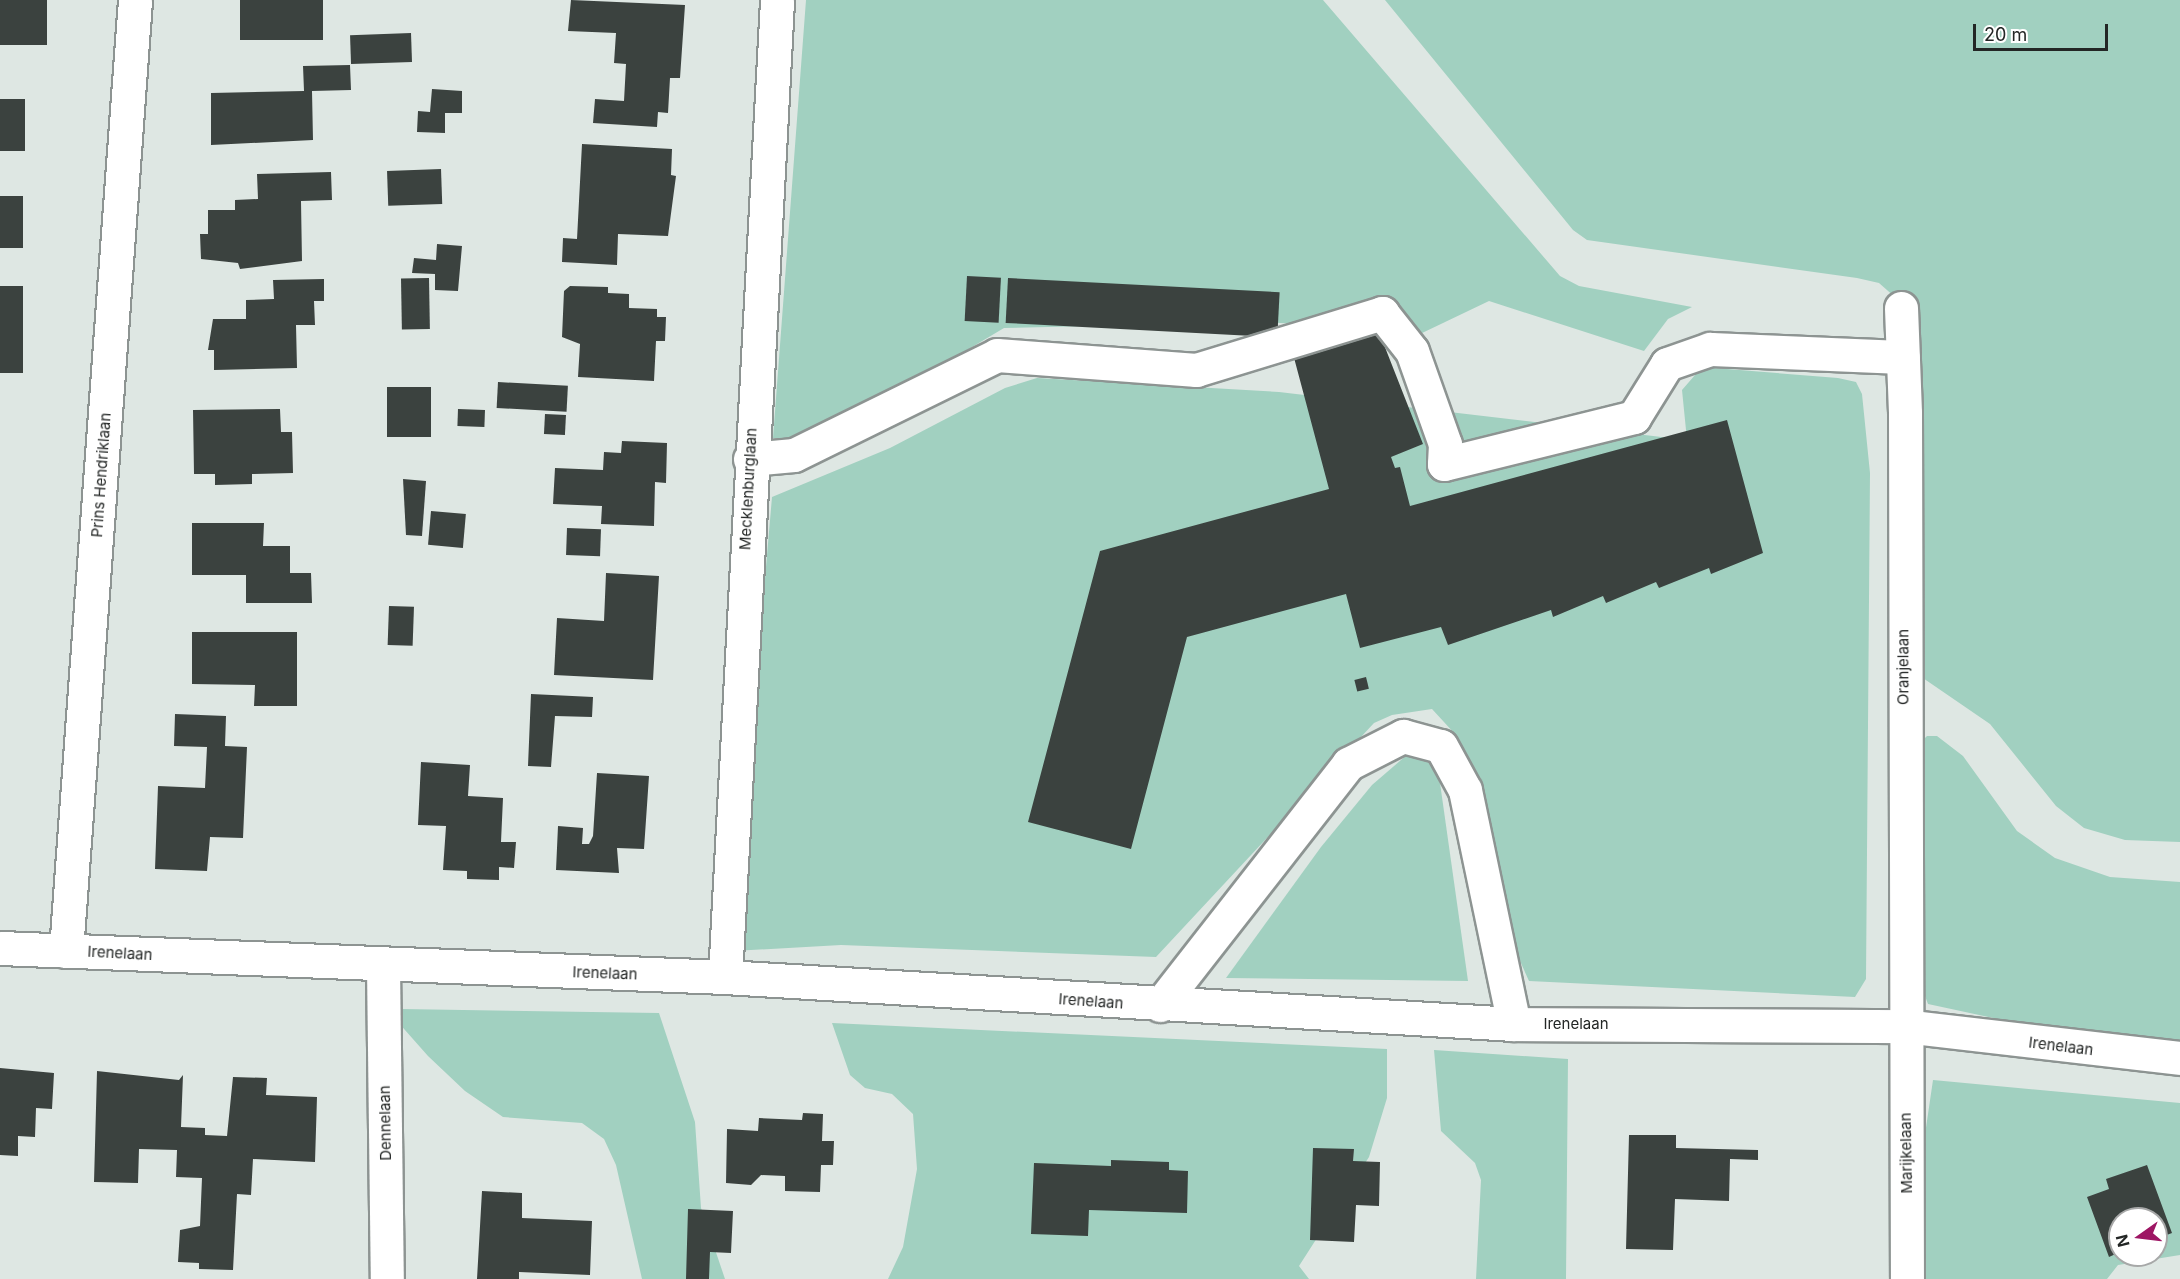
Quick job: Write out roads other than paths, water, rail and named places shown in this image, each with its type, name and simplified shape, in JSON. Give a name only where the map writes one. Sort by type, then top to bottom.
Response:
[{"type":"street","name":"Prins Hendriklaan","points":[[66,951],[135,0]]},
{"type":"street","name":"Mecklenburglaan","points":[[724,977],[750,459],[777,0]]},
{"type":"street","name":"Oranjelaan","points":[[1900,308],[1903,357],[1904,1026]]},
{"type":"street","points":[[750,459],[794,455],[997,355],[1196,370],[1382,313],[1412,351],[1444,444],[1444,464],[1634,417],[1667,364],[1710,349],[1903,357]]},
{"type":"street","points":[[1160,1005],[1348,764],[1403,736],[1441,746],[1465,790],[1514,1024]]},
{"type":"street","name":"Irenelaan","points":[[0,948],[383,966],[724,977],[1160,1005],[1514,1024],[1904,1026],[2180,1058]]},
{"type":"street","name":"Dennelaan","points":[[383,966],[387,1279]]},
{"type":"street","name":"Marijkelaan","points":[[1904,1026],[1907,1279]]}]
